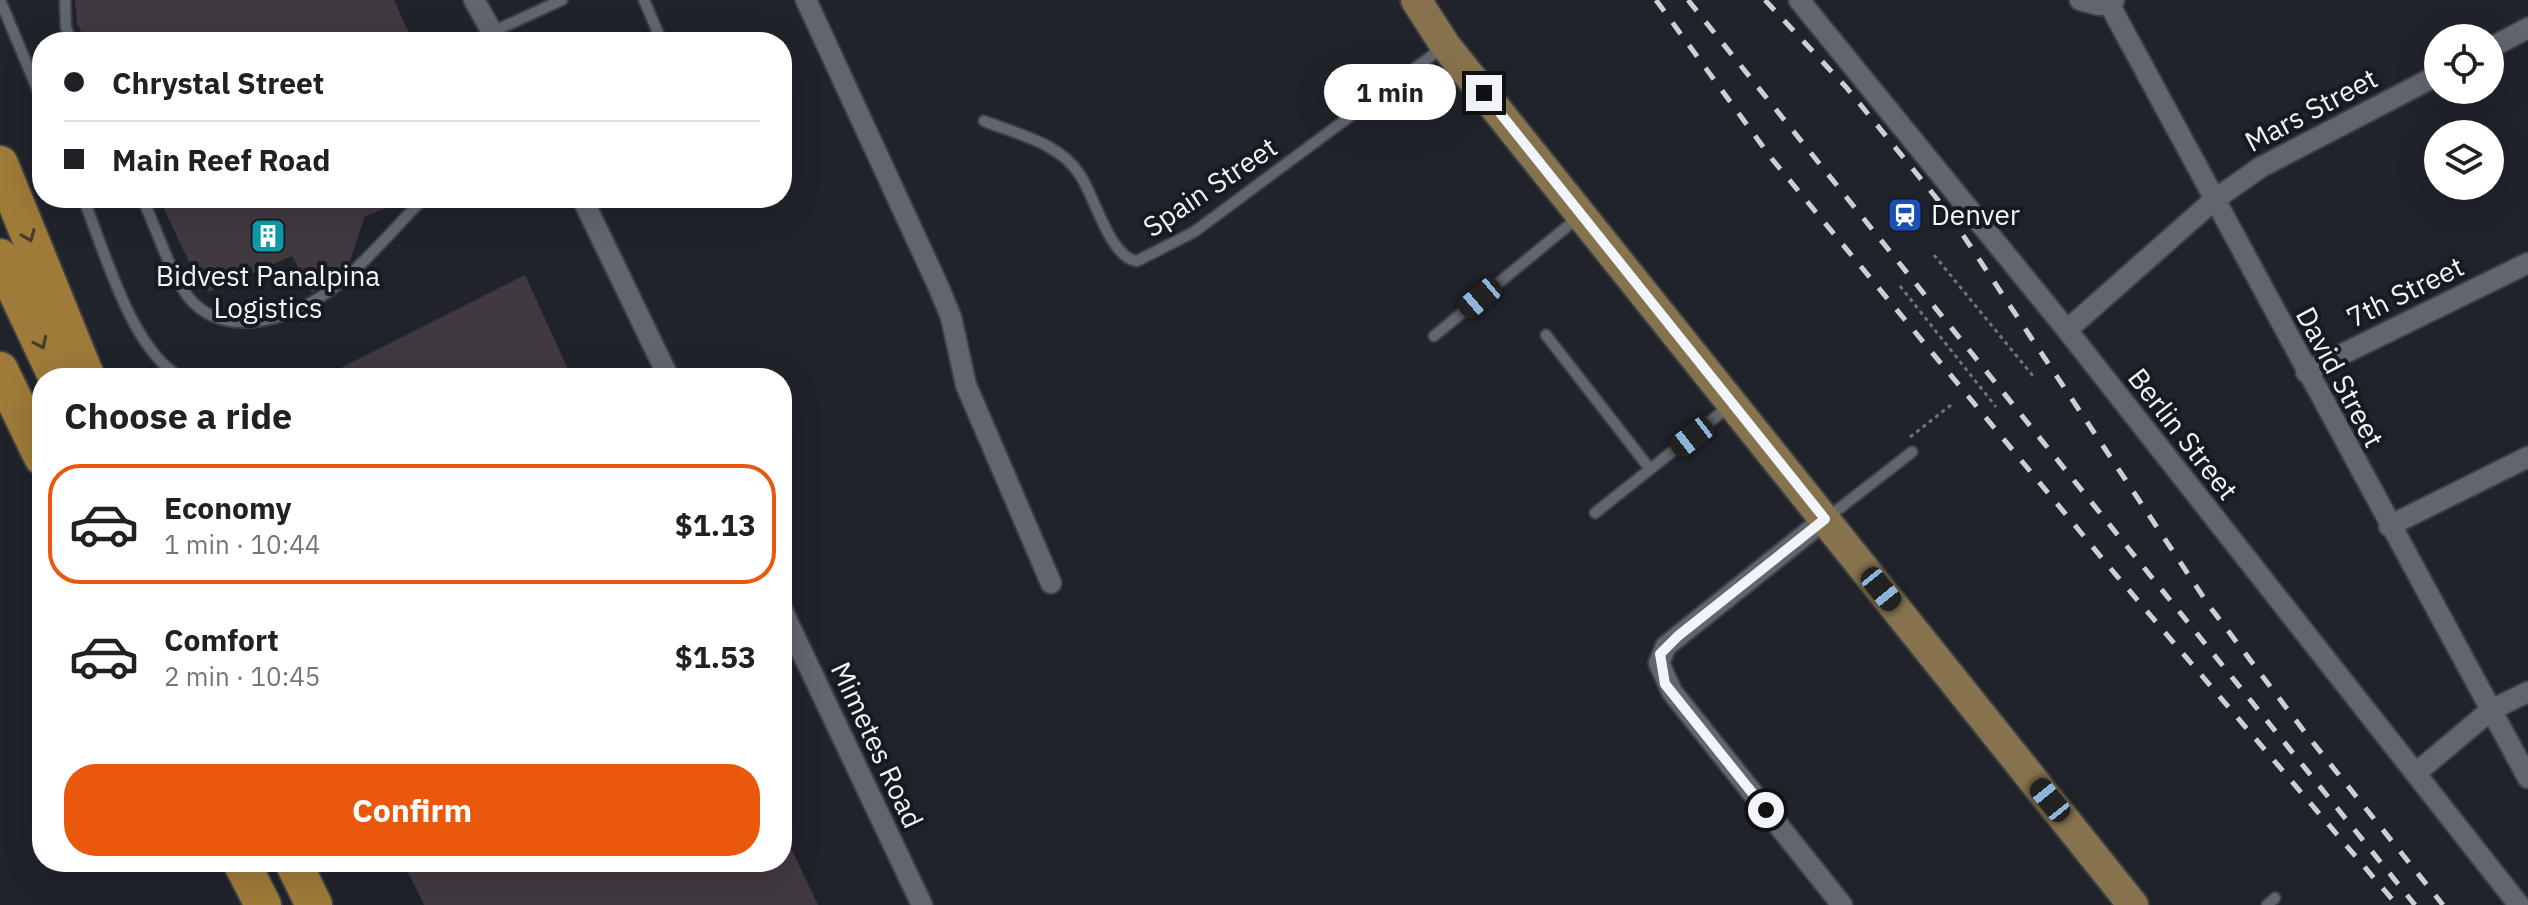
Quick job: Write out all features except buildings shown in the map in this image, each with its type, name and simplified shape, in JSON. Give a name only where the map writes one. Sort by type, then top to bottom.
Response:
[{"type":"highway","points":[[0,164],[83,368]]},
{"type":"highway","points":[[0,257],[52,368]]},
{"type":"highway","points":[[0,370],[32,436]]},
{"type":"highway","points":[[246,872],[263,905]]},
{"type":"highway","points":[[298,872],[314,905]]},
{"type":"main road","points":[[1416,0],[1445,45],[2133,905]]},
{"type":"street","points":[[474,0],[492,32]]},
{"type":"street","points":[[806,0],[939,288],[951,317],[966,385],[1051,583]]},
{"type":"street","name":"Berlin Street","points":[[1799,0],[2067,330],[2519,905]]},
{"type":"street","points":[[2080,0],[2095,5],[2110,1]]},
{"type":"street","name":"David Street","points":[[2110,1],[2306,372],[2528,778]]},
{"type":"street","points":[[2504,41],[2528,28]]},
{"type":"street","name":"Mars Street","points":[[2067,330],[2214,200],[2261,167],[2424,82]]},
{"type":"street","points":[[587,208],[664,368]]},
{"type":"street","name":"7th Street","points":[[2306,372],[2528,263]]},
{"type":"street","points":[[2389,526],[2528,457]]},
{"type":"street","points":[[1825,519],[1666,646],[1659,663],[1672,692],[1842,905]]},
{"type":"street","name":"Mimetes Road","points":[[792,631],[922,905]]},
{"type":"street","points":[[2416,773],[2491,710],[2528,692]]},
{"type":"lane","points":[[0,0],[32,76]]},
{"type":"lane","points":[[65,0],[68,32]]},
{"type":"lane","points":[[504,32],[562,0]]},
{"type":"lane","points":[[644,0],[658,32]]},
{"type":"lane","name":"Spain Street","points":[[984,121],[1059,152],[1069,161],[1080,175],[1118,252],[1137,261],[1172,246],[1218,215],[1445,45]]},
{"type":"lane","points":[[87,208],[142,342],[164,368]]},
{"type":"lane","points":[[147,208],[188,296],[201,310],[230,322],[273,319],[306,307],[332,290],[414,208]]},
{"type":"lane","points":[[1434,336],[1581,215]]},
{"type":"lane","points":[[1546,335],[1650,469]]},
{"type":"lane","points":[[1595,513],[1733,404]]},
{"type":"lane","points":[[1825,519],[1912,452]]},
{"type":"path","points":[[1934,255],[2033,376]]},
{"type":"path","points":[[1900,286],[1996,407]]},
{"type":"path","points":[[1912,452],[1910,437],[1951,405]]},
{"type":"railway","points":[[1656,0],[1772,159],[2111,569],[2397,905]]},
{"type":"railway","points":[[1688,0],[2415,905]]},
{"type":"railway","points":[[1765,0],[1846,87],[1947,211],[2210,607],[2307,735],[2443,905]]},
{"type":"place","name":"Denver","points":[[1905,215]]},
{"type":"place","name":"Bidvest Panalpina Logistics","points":[[268,236]]},
{"type":"route","points":[[1484,93],[1825,519],[1678,636],[1660,654],[1659,663],[1665,684],[1766,810]]}]
